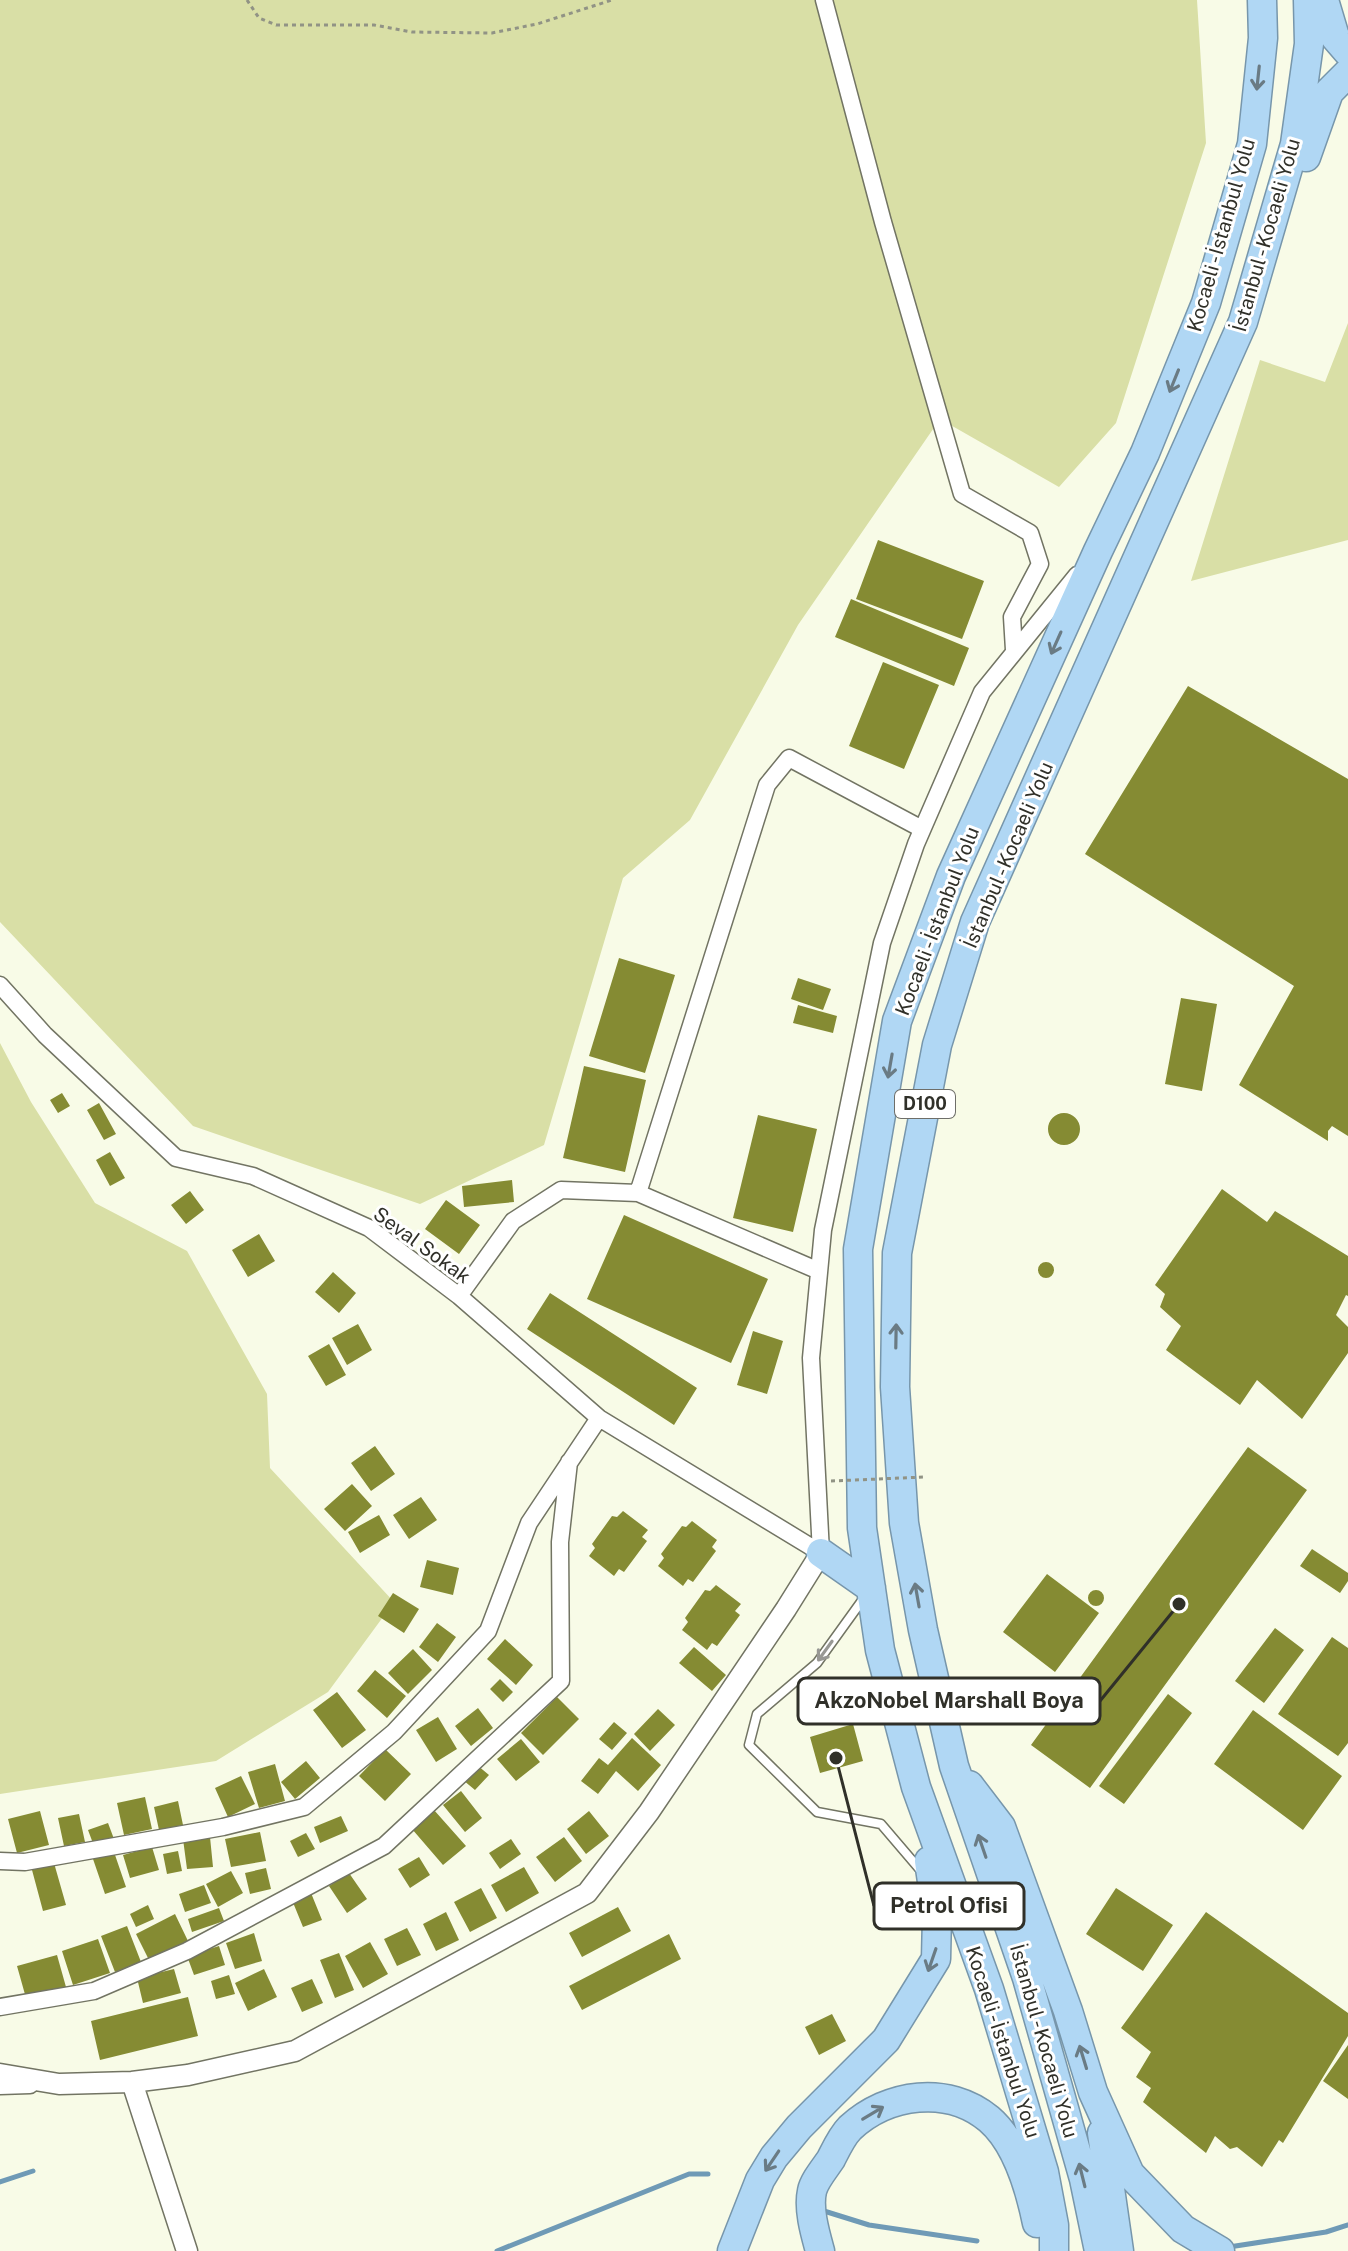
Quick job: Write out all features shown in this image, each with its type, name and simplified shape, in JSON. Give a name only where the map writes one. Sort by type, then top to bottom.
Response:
[{"type":"highway","name":"Kocaeli - İstanbul Yolu","points":[[1054,2251],[1054,2225],[1044,2172],[989,1989],[916,1787],[880,1650],[862,1528],[858,1249],[897,1021],[951,876],[1145,453],[1206,303],[1252,144],[1263,38],[1262,0]]},
{"type":"highway","name":"İstanbul - Kocaeli Yolu","points":[[1099,2251],[1084,2179],[1027,1978],[954,1766],[923,1630],[904,1523],[895,1387],[897,1253],[934,1060],[975,922],[1243,322],[1295,144],[1309,44],[1308,0]]},
{"type":"highway","points":[[1324,0],[1335,37],[1348,52]]},
{"type":"highway","points":[[1243,322],[1329,92],[1348,73]]},
{"type":"highway","points":[[821,1553],[871,1588]]},
{"type":"highway","points":[[732,2251],[760,2180],[774,2157],[799,2127],[886,2040],[936,1959],[934,1886],[913,1809],[905,1747]]},
{"type":"highway","points":[[954,1766],[1001,1827],[1100,2107],[1130,2174],[1183,2229],[1220,2251]]},
{"type":"highway","points":[[820,2251],[813,2226],[812,2190],[848,2130],[873,2111],[904,2098],[926,2097],[959,2102],[990,2120],[1013,2151],[1032,2200],[1044,2251]]},
{"type":"highway","points":[[1100,2107],[1119,2251]]},
{"type":"street","points":[[824,0],[883,222],[962,494],[1030,533],[1040,564],[1012,617],[1014,650]]},
{"type":"street","points":[[0,2086],[132,2082],[188,2075],[295,2051],[587,1893],[649,1812],[821,1553],[811,1358],[823,1230],[882,943],[922,829],[982,692],[1098,551]]},
{"type":"street","points":[[638,1193],[767,785],[789,758],[922,829]]},
{"type":"street","name":"Seval Sokak","points":[[0,985],[45,1035],[176,1158],[253,1176],[369,1228],[459,1296],[599,1418],[821,1553]]},
{"type":"street","points":[[459,1296],[513,1221],[561,1190],[638,1193],[819,1271]]},
{"type":"street","points":[[0,1861],[25,1862],[208,1830],[304,1807],[394,1732],[488,1631],[529,1523],[599,1418]]},
{"type":"street","points":[[0,2007],[94,1991],[187,1951],[384,1846],[561,1681],[560,1542],[569,1462]]},
{"type":"street","points":[[0,2074],[59,2084]]},
{"type":"street","points":[[132,2082],[187,2251]]},
{"type":"lane","points":[[871,1588],[817,1663],[757,1714],[749,1745],[817,1812],[881,1824],[934,1886]]},
{"type":"path","points":[[247,0],[259,18],[276,25],[374,25],[412,32],[492,33],[537,24],[612,0]]},
{"type":"path","points":[[831,1481],[925,1477]]},
{"type":"green space","points":[[0,0],[1197,0],[1206,143],[1116,423],[1059,487],[940,419],[798,625],[690,820],[623,878],[544,1145],[420,1204],[193,1126],[0,922]]},
{"type":"green space","points":[[1348,323],[1348,540],[1191,581],[1260,360],[1325,382]]},
{"type":"green space","points":[[0,1043],[31,1102],[95,1203],[187,1251],[267,1394],[270,1468],[394,1602],[328,1692],[216,1761],[0,1794]]},
{"type":"building","points":[[878,540],[984,581],[962,639],[856,599]]},
{"type":"building","points":[[851,599],[969,648],[954,686],[835,637]]},
{"type":"building","points":[[883,662],[939,685],[904,769],[849,746]]},
{"type":"building","points":[[1188,686],[1348,779],[1348,1136],[1332,1126],[1328,1131],[1328,1141],[1239,1085],[1294,986],[1085,854]]},
{"type":"building","points":[[619,958],[675,975],[645,1073],[589,1056]]},
{"type":"building","points":[[798,978],[831,989],[823,1010],[791,999]]},
{"type":"building","points":[[1181,998],[1217,1004],[1202,1091],[1165,1084]]},
{"type":"building","points":[[798,1005],[837,1016],[833,1033],[793,1023]]},
{"type":"building","points":[[584,1066],[646,1080],[625,1172],[563,1158]]},
{"type":"building","points":[[62,1093],[70,1106],[58,1113],[50,1100]]},
{"type":"building","points":[[99,1103],[116,1134],[104,1140],[87,1110]]},
{"type":"building","points":[[1064,1113],[1076,1117],[1080,1129],[1076,1141],[1064,1145],[1052,1141],[1048,1129],[1052,1117]]},
{"type":"building","points":[[758,1115],[817,1129],[793,1232],[733,1218]]},
{"type":"building","points":[[110,1152],[125,1178],[110,1186],[96,1160]]},
{"type":"building","points":[[512,1180],[514,1202],[464,1207],[462,1186]]},
{"type":"building","points":[[1222,1189],[1267,1222],[1275,1211],[1348,1256],[1348,1296],[1336,1315],[1348,1327],[1348,1353],[1302,1419],[1257,1380],[1240,1405],[1166,1350],[1181,1326],[1160,1307],[1165,1294],[1155,1285]]},
{"type":"building","points":[[190,1191],[204,1210],[186,1224],[171,1205]]},
{"type":"building","points":[[446,1200],[480,1225],[459,1254],[425,1229]]},
{"type":"building","points":[[624,1215],[768,1279],[731,1363],[587,1299]]},
{"type":"building","points":[[259,1234],[275,1261],[248,1277],[232,1250]]},
{"type":"building","points":[[1046,1262],[1054,1270],[1046,1278],[1038,1270]]},
{"type":"building","points":[[333,1272],[356,1293],[339,1313],[315,1292]]},
{"type":"building","points":[[550,1293],[697,1388],[674,1425],[527,1329]]},
{"type":"building","points":[[358,1324],[372,1350],[347,1365],[332,1338]]},
{"type":"building","points":[[753,1331],[783,1341],[767,1394],[737,1385]]},
{"type":"building","points":[[329,1344],[346,1375],[326,1386],[308,1356]]},
{"type":"building","points":[[375,1446],[395,1474],[371,1491],[351,1463]]},
{"type":"building","points":[[1248,1447],[1307,1490],[1090,1788],[1031,1745]]},
{"type":"building","points":[[352,1484],[372,1506],[345,1531],[324,1509]]},
{"type":"building","points":[[421,1497],[437,1520],[409,1539],[393,1515]]},
{"type":"building","points":[[623,1511],[648,1530],[642,1537],[647,1541],[624,1572],[619,1569],[614,1576],[589,1556],[595,1548],[592,1544],[612,1516],[617,1517]]},
{"type":"building","points":[[379,1515],[390,1535],[360,1553],[348,1532]]},
{"type":"building","points":[[692,1521],[717,1540],[712,1547],[716,1551],[693,1582],[688,1579],[683,1586],[658,1566],[664,1558],[661,1554],[682,1526],[686,1527]]},
{"type":"building","points":[[1312,1549],[1348,1573],[1348,1581],[1340,1593],[1300,1566]]},
{"type":"building","points":[[427,1560],[459,1568],[453,1595],[420,1587]]},
{"type":"building","points":[[1047,1574],[1099,1613],[1055,1672],[1003,1632]]},
{"type":"building","points":[[716,1585],[741,1604],[735,1611],[740,1615],[717,1646],[712,1643],[707,1650],[682,1630],[688,1622],[685,1618],[705,1590],[710,1591]]},
{"type":"building","points":[[1096,1590],[1104,1598],[1096,1606],[1088,1598]]},
{"type":"building","points":[[393,1593],[419,1609],[404,1633],[378,1616]]},
{"type":"building","points":[[437,1623],[456,1637],[438,1662],[419,1647]]},
{"type":"building","points":[[1275,1628],[1304,1650],[1264,1703],[1235,1681]]},
{"type":"building","points":[[1332,1637],[1348,1648],[1348,1743],[1338,1756],[1278,1714]]},
{"type":"building","points":[[505,1639],[533,1665],[516,1685],[487,1659]]},
{"type":"building","points":[[694,1647],[726,1675],[712,1691],[679,1663]]},
{"type":"building","points":[[413,1649],[432,1670],[408,1694],[388,1673]]},
{"type":"building","points":[[375,1670],[406,1696],[387,1718],[357,1691]]},
{"type":"building","points":[[500,1679],[513,1692],[503,1702],[490,1689]]},
{"type":"building","points":[[337,1692],[366,1730],[342,1748],[313,1710]]},
{"type":"building","points":[[1168,1694],[1192,1713],[1124,1804],[1099,1786]]},
{"type":"building","points":[[557,1697],[579,1719],[543,1755],[521,1733]]},
{"type":"building","points":[[478,1708],[493,1728],[471,1746],[455,1726]]},
{"type":"building","points":[[658,1709],[675,1725],[650,1751],[634,1734]]},
{"type":"building","points":[[1253,1710],[1342,1776],[1303,1830],[1214,1764]]},
{"type":"building","points":[[438,1717],[457,1749],[436,1762],[416,1730]]},
{"type":"building","points":[[614,1722],[627,1733],[612,1750],[599,1739]]},
{"type":"building","points":[[853,1724],[863,1761],[820,1773],[810,1737]]},
{"type":"building","points":[[632,1738],[661,1765],[638,1791],[616,1771],[598,1794],[581,1781],[599,1758],[608,1765]]},
{"type":"building","points":[[521,1739],[540,1762],[516,1781],[497,1759]]},
{"type":"building","points":[[385,1749],[411,1774],[385,1801],[359,1776]]},
{"type":"building","points":[[306,1761],[320,1778],[295,1799],[281,1782]]},
{"type":"building","points":[[275,1764],[285,1801],[259,1808],[248,1772]]},
{"type":"building","points":[[477,1765],[489,1775],[475,1790],[463,1780]]},
{"type":"building","points":[[241,1776],[255,1804],[228,1817],[215,1788]]},
{"type":"building","points":[[461,1791],[482,1818],[465,1832],[443,1805]]},
{"type":"building","points":[[145,1797],[152,1829],[124,1835],[117,1803]]},
{"type":"building","points":[[178,1801],[183,1825],[159,1830],[154,1807]]},
{"type":"building","points":[[434,1810],[466,1846],[443,1865],[412,1829]]},
{"type":"building","points":[[40,1811],[49,1845],[17,1853],[8,1819]]},
{"type":"building","points":[[589,1811],[609,1836],[586,1854],[567,1829]]},
{"type":"building","points":[[79,1814],[85,1842],[64,1846],[58,1818]]},
{"type":"building","points":[[341,1816],[348,1831],[320,1843],[314,1827]]},
{"type":"building","points":[[108,1823],[114,1839],[94,1846],[88,1830]]},
{"type":"building","points":[[260,1832],[266,1861],[231,1867],[225,1839]]},
{"type":"building","points":[[306,1833],[315,1849],[298,1857],[290,1841]]},
{"type":"building","points":[[210,1837],[213,1867],[187,1869],[183,1839]]},
{"type":"building","points":[[564,1837],[582,1861],[555,1882],[536,1857]]},
{"type":"building","points":[[511,1839],[521,1854],[500,1869],[489,1853]]},
{"type":"building","points":[[152,1847],[159,1870],[130,1878],[123,1855]]},
{"type":"building","points":[[178,1851],[182,1871],[167,1874],[163,1854]]},
{"type":"building","points":[[114,1852],[126,1887],[105,1894],[93,1859]]},
{"type":"building","points":[[419,1857],[430,1875],[410,1888],[398,1869]]},
{"type":"building","points":[[54,1863],[66,1905],[43,1911],[32,1870]]},
{"type":"building","points":[[524,1867],[539,1893],[506,1912],[491,1885]]},
{"type":"building","points":[[266,1868],[271,1889],[250,1894],[245,1873]]},
{"type":"building","points":[[231,1871],[243,1893],[218,1907],[206,1884]]},
{"type":"building","points":[[349,1873],[367,1899],[347,1913],[329,1886]]},
{"type":"building","points":[[204,1885],[211,1903],[185,1912],[179,1894]]},
{"type":"building","points":[[481,1888],[497,1918],[470,1932],[454,1902]]},
{"type":"building","points":[[1116,1888],[1173,1925],[1143,1971],[1086,1934]]},
{"type":"building","points":[[311,1893],[322,1920],[303,1927],[292,1900]]},
{"type":"building","points":[[148,1905],[154,1919],[136,1927],[130,1914]]},
{"type":"building","points":[[618,1907],[631,1931],[582,1957],[569,1933]]},
{"type":"building","points":[[219,1908],[224,1921],[192,1932],[188,1919]]},
{"type":"building","points":[[446,1912],[459,1940],[436,1951],[423,1924]]},
{"type":"building","points":[[1206,1912],[1348,2013],[1348,2036],[1283,2143],[1279,2140],[1262,2167],[1237,2147],[1230,2149],[1215,2136],[1206,2153],[1143,2102],[1151,2088],[1136,2077],[1151,2052],[1121,2028]]},
{"type":"building","points":[[175,1914],[188,1941],[149,1960],[136,1934]]},
{"type":"building","points":[[127,1926],[141,1962],[115,1972],[101,1936]]},
{"type":"building","points":[[407,1928],[421,1955],[397,1966],[384,1939]]},
{"type":"building","points":[[254,1933],[262,1961],[235,1969],[226,1943]]},
{"type":"building","points":[[669,1934],[681,1959],[582,2010],[569,1986]]},
{"type":"building","points":[[98,1939],[110,1973],[73,1985],[62,1951]]},
{"type":"building","points":[[370,1942],[388,1974],[363,1988],[345,1956]]},
{"type":"building","points":[[219,1946],[225,1965],[194,1975],[187,1956]]},
{"type":"building","points":[[339,1953],[354,1990],[335,1998],[320,1960]]},
{"type":"building","points":[[57,1955],[66,1987],[26,1998],[17,1966]]},
{"type":"building","points":[[174,1969],[181,1993],[143,2003],[137,1978]]},
{"type":"building","points":[[264,1969],[277,1997],[248,2011],[235,1983]]},
{"type":"building","points":[[229,1975],[235,1994],[216,1999],[211,1981]]},
{"type":"building","points":[[312,1979],[323,2003],[302,2012],[291,1988]]},
{"type":"building","points":[[188,1997],[198,2036],[100,2060],[91,2021]]},
{"type":"building","points":[[832,2014],[846,2041],[819,2055],[805,2027]]},
{"type":"building","points":[[1348,2045],[1348,2099],[1323,2081]]},
{"type":"waterway","points":[[0,2182],[33,2171]]},
{"type":"waterway","points":[[497,2251],[689,2174],[708,2174]]},
{"type":"waterway","points":[[824,2211],[869,2225],[977,2241]]},
{"type":"waterway","points":[[1229,2247],[1326,2232],[1348,2225]]},
{"type":"place","name":"AkzoNobel Marshall Boya","points":[[1179,1604]]},
{"type":"place","name":"Petrol Ofisi","points":[[836,1758]]}]
